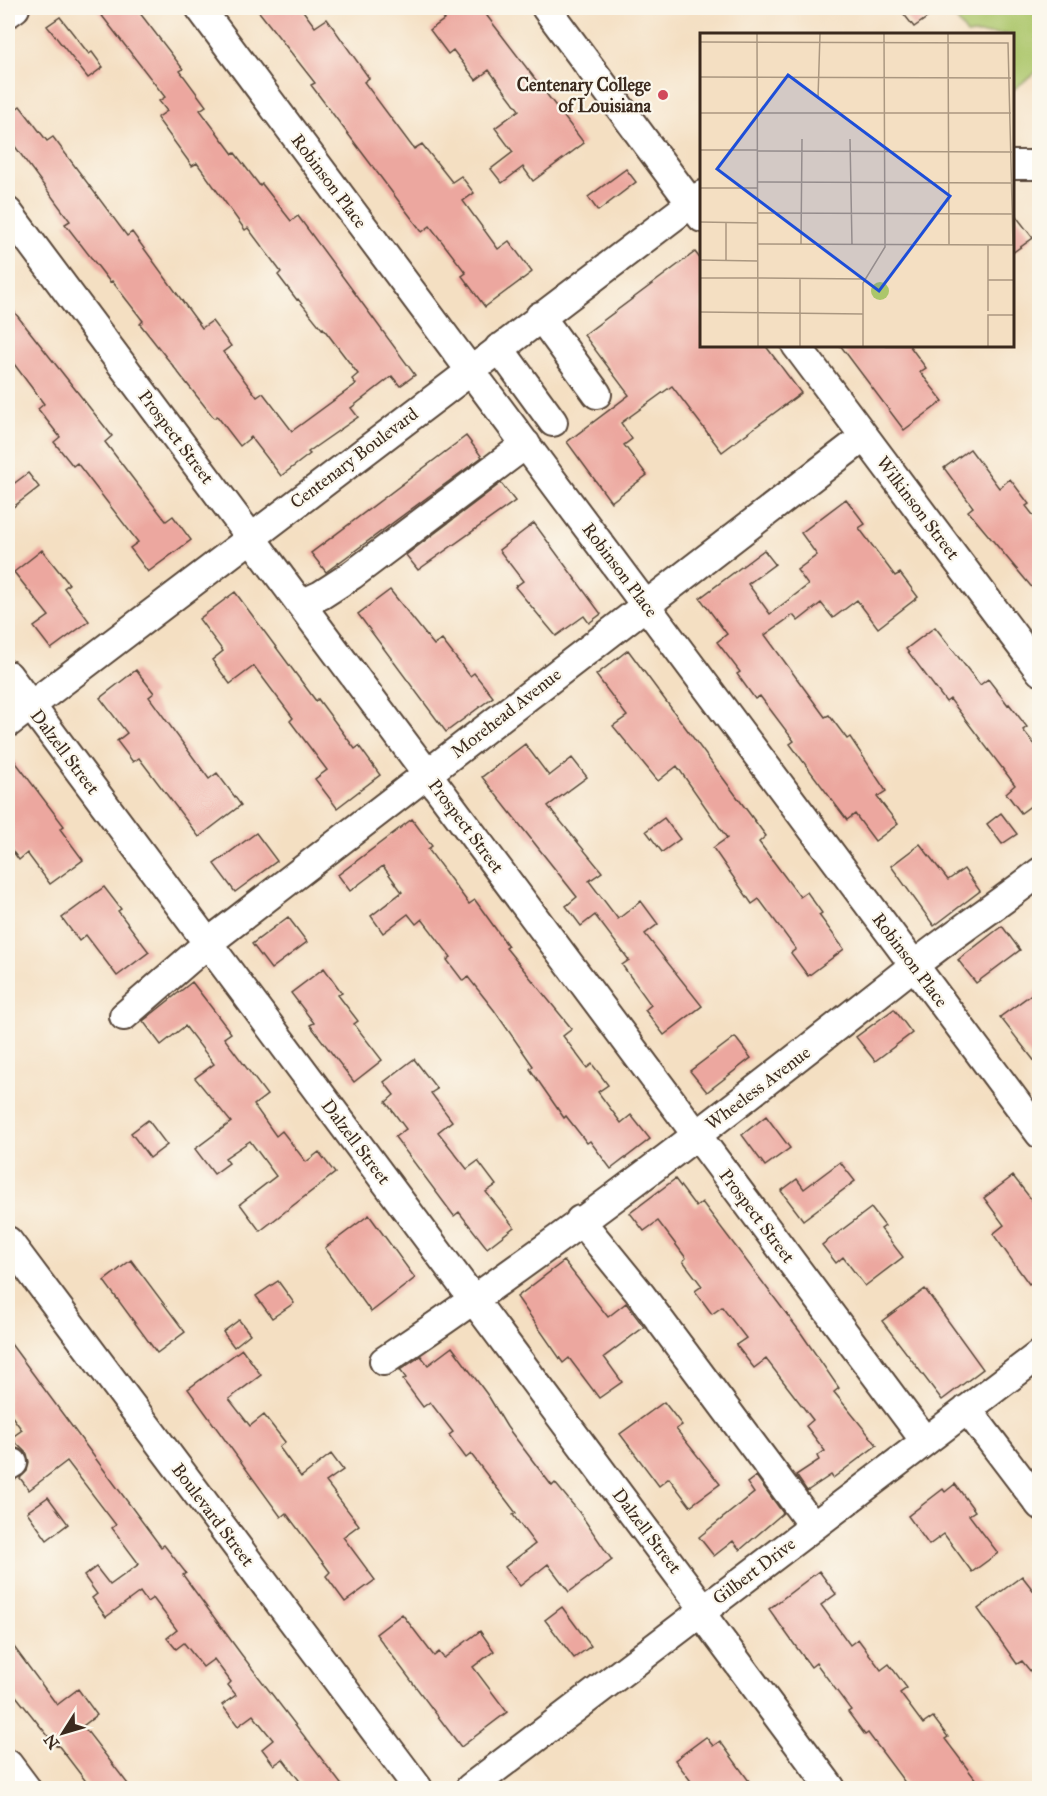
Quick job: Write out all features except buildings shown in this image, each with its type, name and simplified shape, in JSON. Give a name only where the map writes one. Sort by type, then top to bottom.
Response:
[{"type":"street","points":[[8,13],[15,8]]},
{"type":"street","name":"Robinson Place","points":[[200,8],[1040,1134]]},
{"type":"street","points":[[546,8],[698,205]]},
{"type":"street","name":"Centenary Boulevard","points":[[8,723],[540,316],[698,205]]},
{"type":"street","name":"Prospect Street","points":[[8,212],[925,1441]]},
{"type":"street","points":[[540,316],[597,394]]},
{"type":"street","name":"Wilkinson Street","points":[[797,346],[1040,671]]},
{"type":"street","points":[[499,348],[553,422]]},
{"type":"street","name":"Morehead Avenue","points":[[124,1016],[208,943],[864,437]]},
{"type":"street","points":[[301,604],[321,595],[352,575],[526,444]]},
{"type":"street","name":"Dalzell Street","points":[[8,675],[474,1301],[831,1788]]},
{"type":"street","name":"Wheeless Avenue","points":[[384,1361],[474,1301],[823,1039],[914,966],[1040,872]]},
{"type":"street","points":[[580,1220],[641,1295],[813,1526]]},
{"type":"street","name":"Boulevard Street","points":[[8,1241],[418,1788]]},
{"type":"street","name":"Gilbert Drive","points":[[470,1788],[1040,1354]]},
{"type":"street","points":[[967,1409],[1040,1504]]},
{"type":"street","points":[[8,1764],[26,1788]]},
{"type":"green space","points":[[948,8],[1039,8],[1039,70],[1014,89],[1014,33],[966,33]]},
{"type":"place","name":"Centenary College of Louisiana","points":[[663,95]]}]
